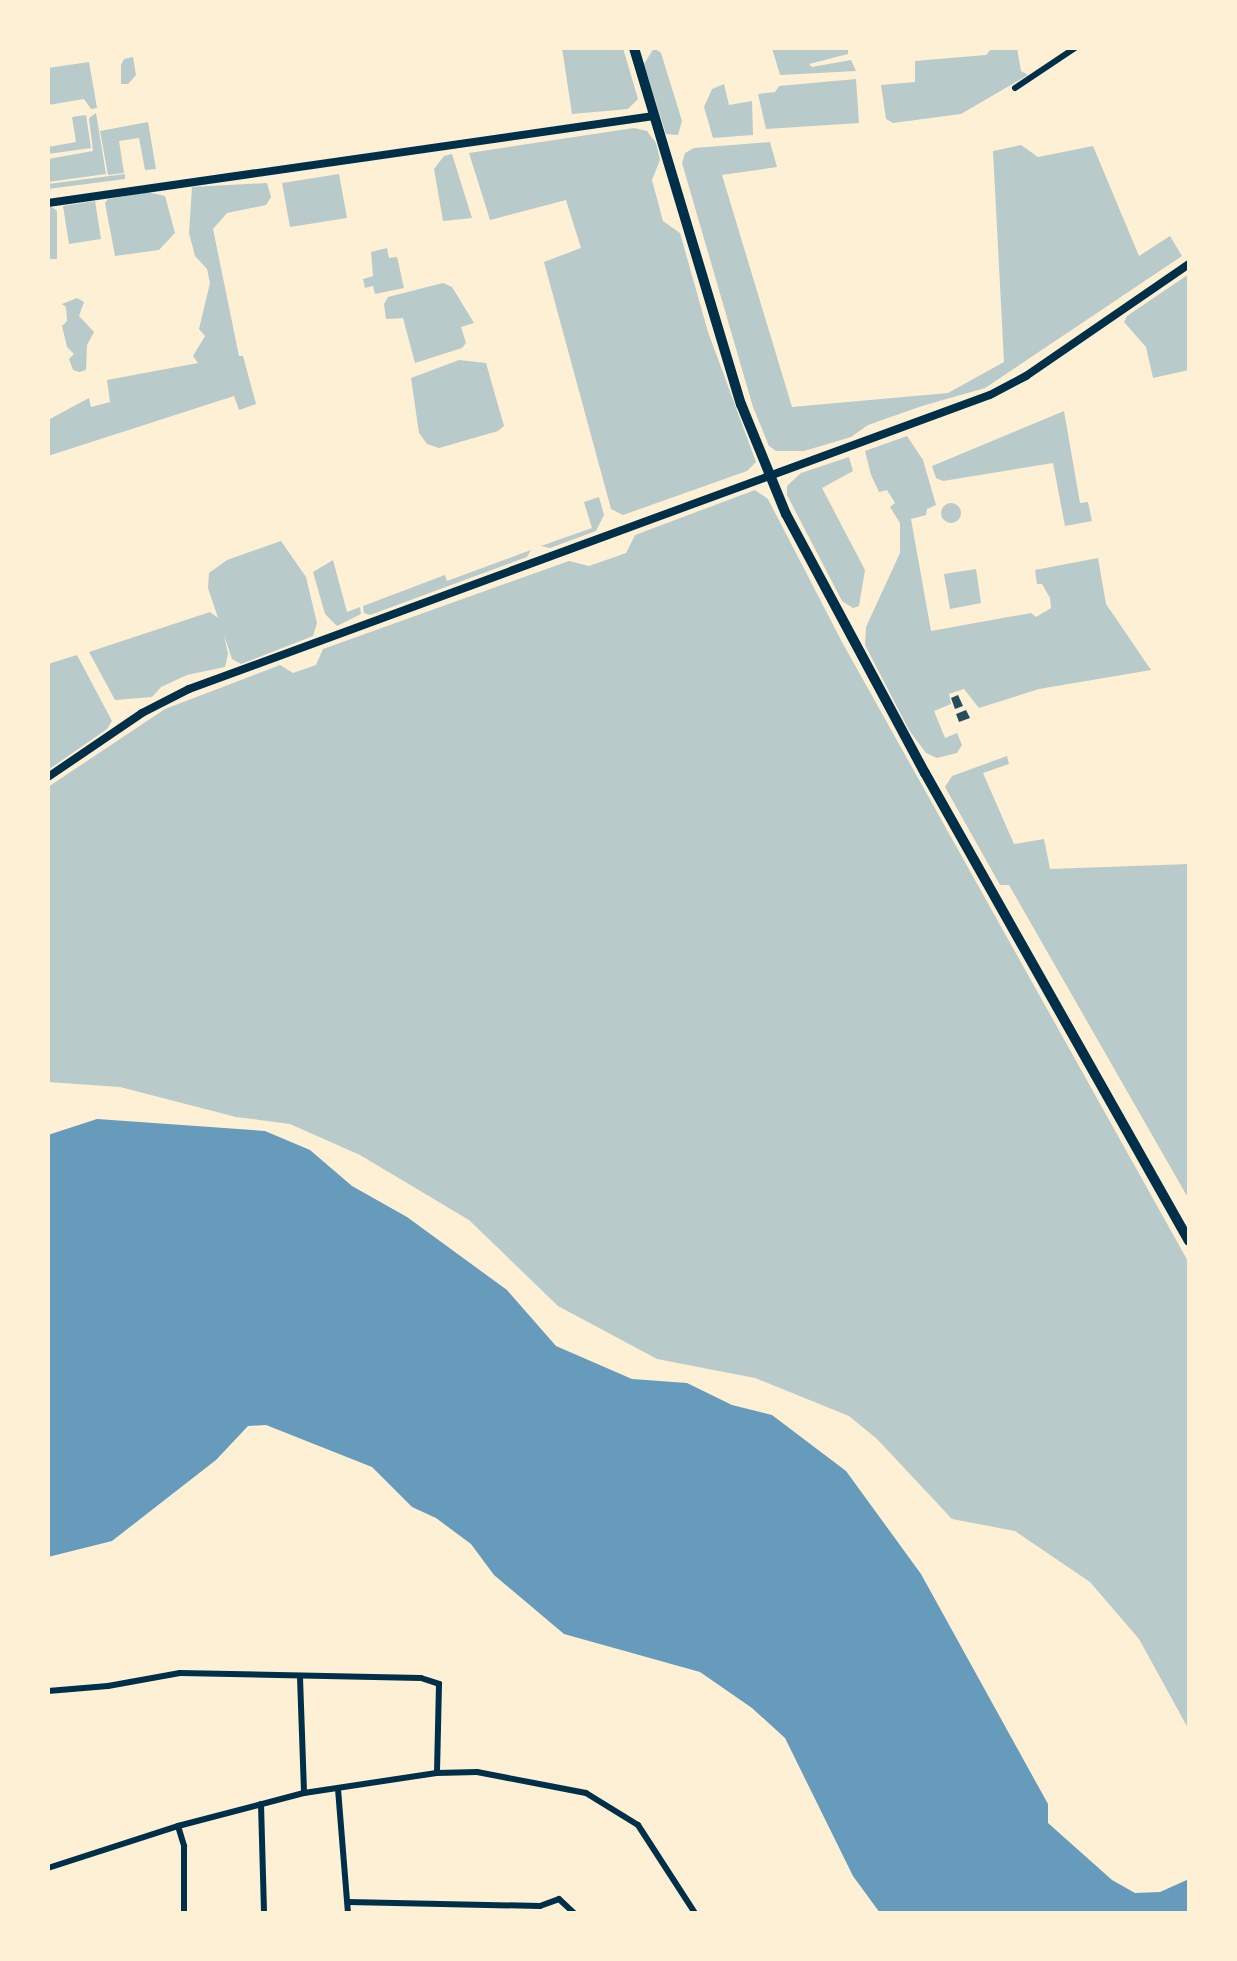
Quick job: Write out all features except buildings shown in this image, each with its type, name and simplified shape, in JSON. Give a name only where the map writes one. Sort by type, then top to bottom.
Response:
[{"type":"highway","points":[[634,48],[730,370],[768,474],[808,560],[925,774],[1189,1241]]},
{"type":"main road","points":[[48,777],[142,713],[189,689],[768,474],[990,395],[1026,376],[1189,264]]},
{"type":"street","points":[[1015,88],[1075,48]]},
{"type":"street","points":[[48,203],[654,116]]},
{"type":"street","points":[[48,1691],[108,1686],[180,1673],[421,1678],[439,1684],[437,1773]]},
{"type":"street","points":[[300,1677],[304,1793]]},
{"type":"street","points":[[48,1868],[178,1826],[304,1793],[338,1790],[437,1773],[477,1772],[585,1793],[638,1825],[695,1913]]},
{"type":"street","points":[[338,1790],[348,1913]]},
{"type":"street","points":[[261,1804],[264,1913]]},
{"type":"street","points":[[178,1826],[184,1846],[184,1913]]},
{"type":"street","points":[[348,1902],[437,1909],[523,1904],[540,1906],[559,1899],[574,1913]]},
{"type":"street","points":[[523,1904],[525,1913]]},
{"type":"shaded area","points":[[562,48],[623,48],[638,99],[628,109],[572,114]]},
{"type":"shaded area","points":[[654,48],[661,53],[682,121],[678,135],[666,134],[644,64]]},
{"type":"shaded area","points":[[772,48],[848,48],[848,54],[809,64],[812,67],[851,60],[856,71],[780,75]]},
{"type":"shaded area","points":[[992,48],[1017,48],[1021,71],[1028,75],[961,114],[893,123],[886,119],[881,85],[915,82],[915,61],[986,55]]},
{"type":"shaded area","points":[[133,57],[136,75],[128,84],[121,84],[121,65],[124,59]]},
{"type":"shaded area","points":[[89,62],[97,108],[91,109],[84,99],[48,105],[48,68]]},
{"type":"shaded area","points":[[856,79],[859,123],[766,129],[758,94],[775,92],[779,86]]},
{"type":"shaded area","points":[[724,84],[729,105],[752,101],[753,135],[713,138],[704,107],[712,89]]},
{"type":"shaded area","points":[[96,113],[106,174],[48,182],[48,159],[93,151],[89,118]]},
{"type":"shaded area","points":[[86,115],[91,148],[48,154],[48,147],[76,142],[72,117]]},
{"type":"shaded area","points":[[148,122],[156,169],[145,170],[139,138],[119,141],[124,173],[108,175],[100,131]]},
{"type":"shaded area","points":[[634,128],[647,131],[656,143],[660,160],[652,180],[663,221],[680,233],[708,332],[756,462],[747,471],[623,515],[611,509],[544,262],[581,248],[566,200],[490,220],[469,153]]},
{"type":"shaded area","points":[[770,142],[777,167],[722,175],[792,407],[948,393],[1004,362],[993,151],[1021,145],[1038,157],[1093,146],[1139,256],[1170,236],[1182,256],[985,388],[922,406],[868,425],[851,437],[804,451],[776,451],[769,446],[753,407],[682,163],[685,153],[694,148]]},
{"type":"shaded area","points":[[452,154],[472,218],[443,221],[434,169],[444,156]]},
{"type":"shaded area","points":[[125,174],[125,179],[48,189],[48,184]]},
{"type":"shaded area","points":[[339,174],[347,218],[290,227],[282,183]]},
{"type":"shaded area","points":[[267,183],[271,197],[266,205],[227,213],[213,229],[239,356],[243,356],[256,404],[239,410],[234,396],[48,456],[48,420],[89,398],[91,407],[110,402],[107,380],[198,363],[193,356],[205,336],[199,329],[210,283],[207,269],[195,256],[189,233],[192,187]]},
{"type":"shaded area","points":[[147,192],[165,196],[175,233],[159,250],[115,256],[105,203],[108,199]]},
{"type":"shaded area","points":[[95,201],[101,239],[69,244],[63,206]]},
{"type":"shaded area","points":[[52,207],[57,211],[57,259],[48,259],[48,208]]},
{"type":"shaded area","points":[[387,248],[389,258],[397,257],[404,288],[375,294],[373,286],[365,288],[363,279],[373,276],[371,252]]},
{"type":"shaded area","points":[[1189,274],[1189,370],[1153,378],[1146,347],[1124,322],[1127,316]]},
{"type":"shaded area","points":[[443,283],[452,287],[474,323],[461,327],[466,343],[462,348],[415,363],[403,318],[386,319],[384,304],[388,297]]},
{"type":"shaded area","points":[[77,298],[84,302],[79,316],[94,332],[87,345],[86,370],[79,372],[73,370],[69,359],[74,354],[67,347],[62,326],[67,321],[66,307],[62,304]]},
{"type":"shaded area","points":[[459,360],[486,363],[504,426],[498,431],[439,448],[427,444],[419,433],[411,378]]},
{"type":"shaded area","points":[[1064,411],[1080,503],[1088,502],[1092,521],[1065,526],[1053,463],[943,481],[936,478],[932,466]]},
{"type":"shaded area","points":[[907,436],[923,460],[936,505],[927,509],[926,515],[911,519],[931,631],[1031,613],[1036,617],[1051,608],[1050,598],[1042,584],[1037,584],[1035,570],[1098,558],[1106,604],[1151,670],[1039,689],[979,708],[964,689],[949,694],[951,704],[934,711],[945,738],[957,733],[962,745],[957,753],[937,758],[926,753],[909,730],[865,645],[866,627],[900,553],[900,523],[890,507],[895,503],[887,490],[879,492],[871,475],[865,451]]},
{"type":"shaded area","points":[[849,457],[853,471],[822,488],[865,570],[859,606],[853,608],[842,601],[787,495],[787,486],[801,473]]},
{"type":"shaded area","points":[[755,490],[768,499],[842,642],[1189,1263],[1189,1730],[1139,1639],[1090,1582],[1015,1531],[952,1519],[877,1439],[849,1416],[755,1378],[657,1359],[558,1306],[469,1220],[360,1155],[290,1124],[236,1117],[120,1087],[48,1082],[48,787],[165,709],[280,665],[293,673],[316,665],[323,649],[569,561],[589,566],[626,553],[635,535]]},
{"type":"shaded area","points":[[599,497],[604,515],[596,531],[550,548],[541,546],[592,528],[584,502]]},
{"type":"shaded area","points":[[951,503],[958,506],[961,513],[958,520],[951,523],[944,520],[941,513],[944,506]]},
{"type":"shaded area","points":[[281,541],[306,577],[317,623],[313,636],[241,664],[232,659],[224,635],[228,654],[225,667],[187,675],[161,687],[152,697],[115,700],[89,652],[210,612],[218,618],[208,588],[209,573],[227,560]]},
{"type":"shaded area","points":[[531,550],[527,557],[370,615],[364,613],[363,606],[445,575],[447,581]]},
{"type":"shaded area","points":[[333,560],[347,612],[360,607],[361,614],[337,626],[325,614],[313,572]]},
{"type":"shaded area","points":[[976,569],[981,603],[950,609],[944,574]]},
{"type":"shaded area","points":[[77,655],[112,721],[107,729],[48,770],[48,664]]},
{"type":"shaded area","points":[[1007,756],[1009,764],[983,773],[1014,844],[1044,839],[1050,869],[1189,864],[1187,1196],[1009,885],[1000,885],[945,787],[952,776]]},
{"type":"water","points":[[97,1119],[265,1131],[310,1150],[352,1186],[407,1217],[507,1290],[556,1346],[632,1379],[687,1383],[732,1405],[772,1415],[846,1471],[921,1574],[1048,1804],[1048,1823],[1112,1880],[1135,1893],[1160,1892],[1189,1879],[1189,1913],[880,1913],[853,1876],[785,1738],[752,1708],[700,1672],[564,1634],[494,1575],[471,1544],[436,1518],[412,1507],[372,1467],[266,1425],[248,1426],[216,1460],[112,1541],[48,1557],[48,1135]]}]
